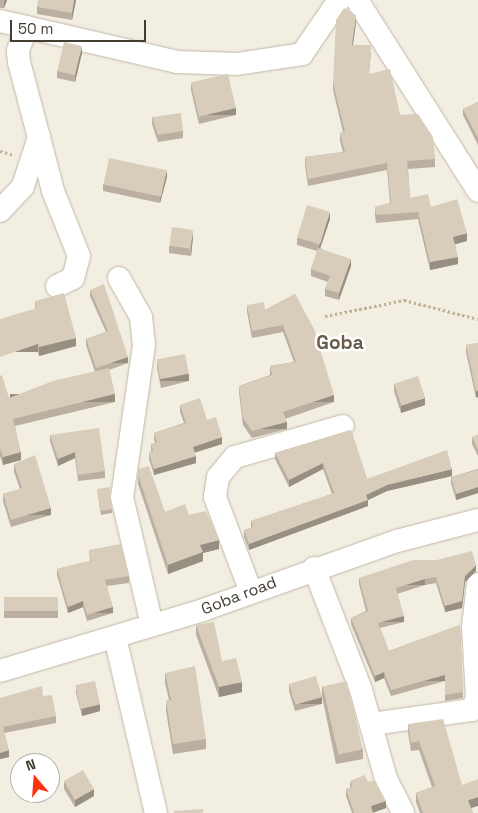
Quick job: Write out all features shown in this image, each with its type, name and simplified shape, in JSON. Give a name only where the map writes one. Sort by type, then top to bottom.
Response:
[{"type":"street","points":[[0,21],[177,62],[237,64],[302,54],[339,0]]},
{"type":"street","points":[[356,0],[478,191]]},
{"type":"street","points":[[27,27],[18,52],[53,191],[79,256],[73,278],[57,286]]},
{"type":"street","points":[[0,211],[23,186],[40,136]]},
{"type":"street","points":[[119,278],[141,317],[144,345],[122,496],[152,625]]},
{"type":"street","points":[[251,592],[215,497],[218,477],[235,457],[343,426]]},
{"type":"street","name":"Goba road","points":[[0,671],[152,625],[251,592],[314,568],[478,520]]},
{"type":"street","points":[[314,568],[372,724],[386,779],[403,813]]},
{"type":"street","points":[[372,724],[472,710],[477,698],[473,626],[478,584]]},
{"type":"street","points":[[115,637],[156,813]]},
{"type":"path","points":[[324,316],[404,300],[478,319]]},
{"type":"building","points":[[38,0],[74,0],[72,13],[37,7]]},
{"type":"building","points":[[344,8],[356,15],[352,45],[371,45],[369,74],[390,69],[400,115],[418,114],[433,137],[435,159],[407,161],[410,198],[428,194],[431,207],[457,199],[467,233],[453,237],[458,257],[430,262],[418,212],[376,215],[375,207],[391,203],[387,163],[308,179],[305,157],[345,152],[340,133],[345,132],[333,83],[336,20]]},
{"type":"building","points":[[64,42],[82,46],[75,75],[57,71]]},
{"type":"building","points":[[228,74],[236,108],[199,117],[191,83]]},
{"type":"building","points":[[478,102],[478,138],[463,109]]},
{"type":"building","points":[[181,113],[183,131],[158,135],[152,117]]},
{"type":"building","points":[[109,158],[167,170],[161,197],[103,184]]},
{"type":"building","points":[[307,205],[330,212],[320,245],[297,238]]},
{"type":"building","points":[[172,227],[193,230],[190,249],[169,246]]},
{"type":"building","points":[[318,248],[351,259],[339,293],[325,289],[330,276],[311,269]]},
{"type":"building","points":[[104,284],[128,357],[96,368],[86,339],[108,331],[90,290]]},
{"type":"building","points":[[64,293],[76,338],[39,347],[38,344],[0,357],[0,319],[37,308],[35,301]]},
{"type":"building","points":[[295,294],[314,329],[334,395],[283,412],[287,422],[252,431],[243,418],[239,386],[272,375],[270,366],[296,362],[283,325],[252,331],[247,305],[264,302],[265,310]]},
{"type":"building","points":[[478,343],[478,390],[476,391],[466,345]]},
{"type":"building","points":[[185,354],[189,374],[160,379],[157,360]]},
{"type":"building","points":[[109,368],[115,394],[13,419],[21,452],[3,457],[0,448],[0,376],[2,375],[9,398],[53,381]]},
{"type":"building","points":[[418,376],[425,398],[401,406],[394,384]]},
{"type":"building","points":[[200,398],[207,420],[216,417],[222,437],[193,447],[196,456],[154,469],[149,453],[153,451],[151,444],[157,442],[154,433],[186,423],[180,405]]},
{"type":"building","points":[[99,428],[105,471],[78,475],[75,452],[58,459],[50,435]]},
{"type":"building","points":[[351,430],[367,479],[447,450],[452,469],[387,485],[366,495],[368,500],[249,544],[244,530],[253,527],[251,521],[334,493],[323,463],[289,480],[275,453]]},
{"type":"building","points":[[478,435],[478,450],[472,437]]},
{"type":"building","points":[[35,455],[51,508],[11,520],[3,494],[22,488],[14,464]]},
{"type":"building","points":[[149,466],[165,512],[185,504],[189,515],[206,511],[219,540],[200,545],[203,552],[168,565],[138,475],[138,469]]},
{"type":"building","points":[[478,470],[478,487],[456,494],[451,477]]},
{"type":"building","points":[[110,487],[112,509],[101,511],[97,489]]},
{"type":"building","points":[[121,544],[129,576],[105,580],[113,607],[87,615],[83,601],[68,607],[57,569],[91,561],[89,550]]},
{"type":"building","points":[[472,551],[476,565],[465,576],[462,601],[445,606],[436,577],[425,579],[396,588],[404,616],[378,623],[389,651],[460,625],[463,692],[445,695],[445,675],[391,690],[384,672],[375,676],[351,618],[368,611],[359,578],[413,560],[437,560]]},
{"type":"building","points":[[4,597],[58,597],[58,611],[4,611]]},
{"type":"building","points":[[214,622],[222,661],[236,658],[242,682],[219,687],[196,625]]},
{"type":"building","points":[[195,666],[206,739],[173,744],[166,701],[171,700],[165,673]]},
{"type":"building","points":[[316,676],[322,697],[295,705],[289,684]]},
{"type":"building","points":[[95,681],[100,704],[80,709],[75,685]]},
{"type":"building","points":[[347,681],[363,749],[338,755],[323,687]]},
{"type":"building","points":[[42,686],[43,696],[52,695],[56,716],[3,727],[9,750],[0,753],[0,698]]},
{"type":"building","points":[[443,719],[462,785],[478,779],[478,797],[468,800],[473,813],[423,813],[416,793],[435,786],[419,741],[411,743],[408,724]]},
{"type":"building","points":[[83,770],[94,789],[75,800],[64,781]]},
{"type":"building","points":[[365,775],[368,782],[375,780],[386,801],[371,806],[373,813],[354,813],[346,789],[352,787],[350,781]]},
{"type":"building","points":[[203,809],[203,813],[174,813],[174,811]]},
{"type":"district","name":"Goba","points":[[340,343]]}]
